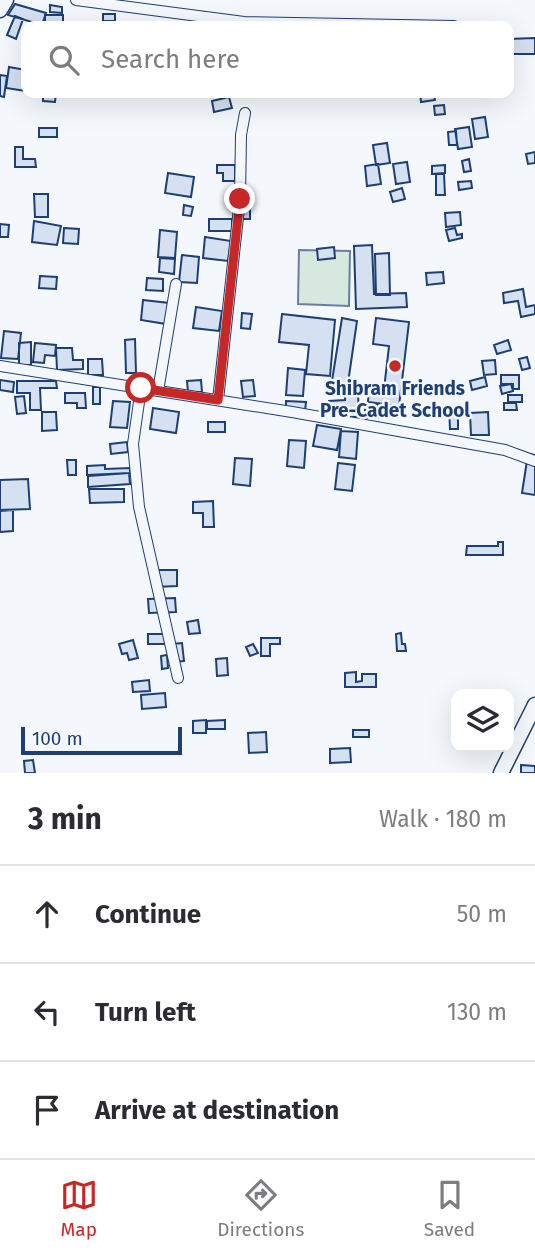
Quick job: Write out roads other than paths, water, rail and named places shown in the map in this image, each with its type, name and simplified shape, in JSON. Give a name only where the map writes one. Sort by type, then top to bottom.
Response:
[{"type":"street","points":[[0,10],[6,0]]},
{"type":"street","points":[[76,0],[236,21]]},
{"type":"street","points":[[218,400],[240,199],[245,113]]},
{"type":"street","points":[[158,391],[176,284]]},
{"type":"street","points":[[0,366],[218,400],[505,450],[535,461]]},
{"type":"street","points":[[141,388],[132,444],[139,507],[177,678]]},
{"type":"street","points":[[501,773],[535,705]]},
{"type":"place","name":"Shibram Friends Pre-Cadet School","points":[[395,366]]}]
